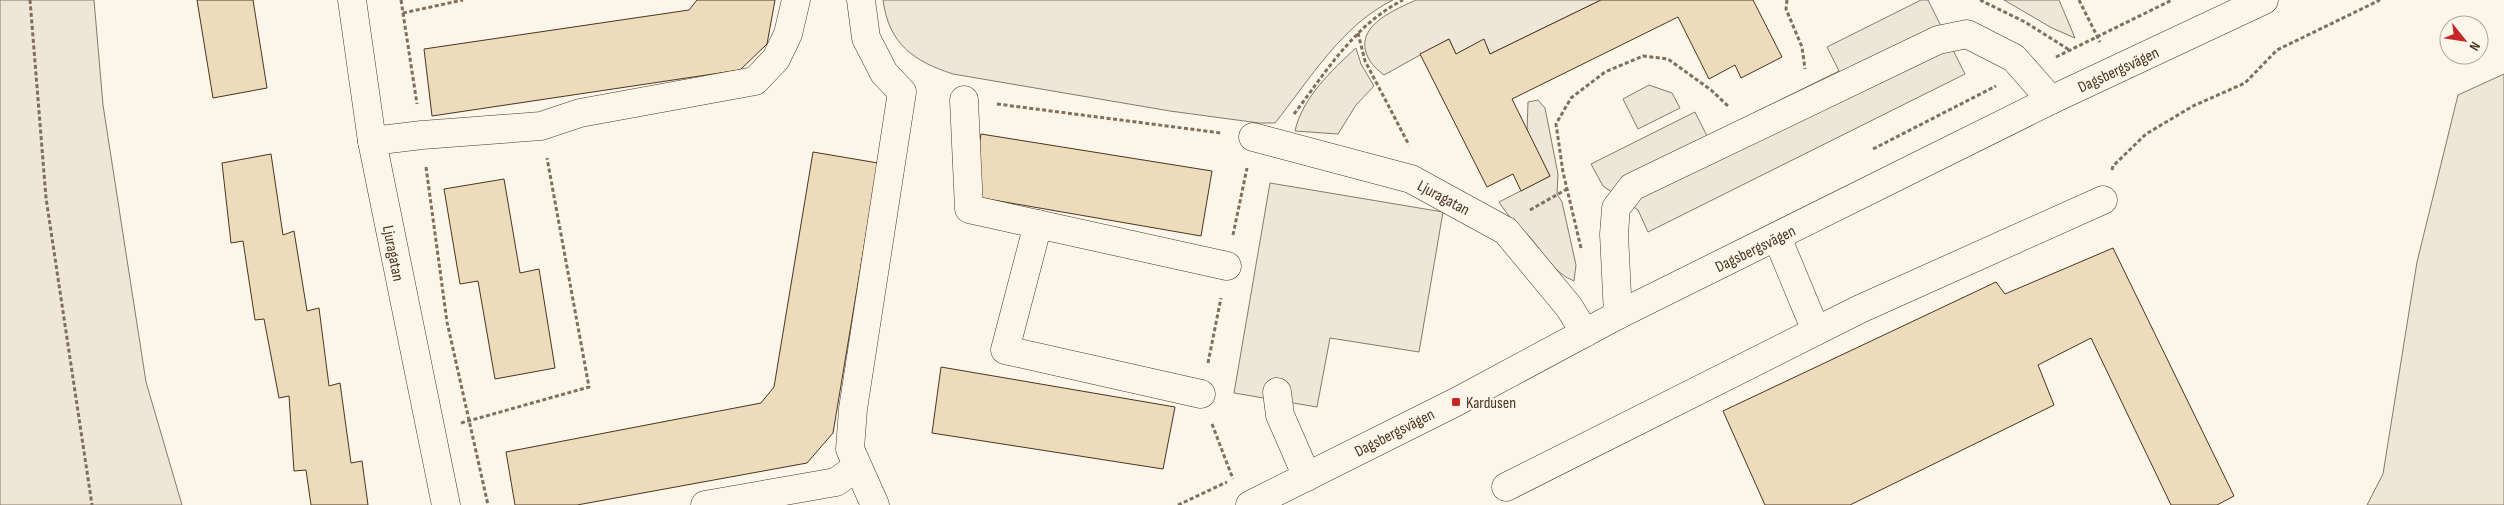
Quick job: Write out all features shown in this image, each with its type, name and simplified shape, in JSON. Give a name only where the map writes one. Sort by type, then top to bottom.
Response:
[{"type":"street","name":"Ljuragatan","points":[[352,0],[372,141],[446,505]]},
{"type":"street","points":[[372,141],[422,134],[541,126],[580,113],[755,81],[776,59],[788,34],[796,0]]},
{"type":"street","points":[[862,0],[866,38],[884,73],[902,92],[853,409],[850,449],[875,505]]},
{"type":"street","name":"Dagsbergsvägen","points":[[1250,505],[1456,402],[1618,315],[2051,100],[2264,0]]},
{"type":"street","points":[[1618,315],[1614,234],[1616,208],[1632,187],[1938,40],[1967,34],[2014,58],[2051,100]]},
{"type":"street","points":[[964,100],[969,209],[1227,266]]},
{"type":"street","name":"Ljuragatan","points":[[1263,140],[1411,179],[1506,230],[1569,307],[1585,333]]},
{"type":"street","points":[[1506,487],[1860,309],[2103,200]]},
{"type":"street","points":[[1038,224],[1005,350],[1201,394]]},
{"type":"street","points":[[1777,237],[1816,331]]},
{"type":"street","points":[[1277,392],[1280,415],[1306,477]]},
{"type":"street","points":[[705,505],[836,482],[857,466]]},
{"type":"path","points":[[30,0],[46,198],[92,505]]},
{"type":"path","points":[[401,0],[422,134],[447,322],[488,505]]},
{"type":"path","points":[[403,13],[463,0]]},
{"type":"path","points":[[1263,140],[1358,32],[1387,8],[1403,0]]},
{"type":"path","points":[[1787,0],[1786,9],[1802,48],[1809,102]]},
{"type":"path","points":[[1980,0],[2025,22],[2070,51]]},
{"type":"path","points":[[2079,0],[2114,70]]},
{"type":"path","points":[[2103,200],[2113,166],[2146,134],[2193,106],[2245,82],[2277,50],[2380,0]]},
{"type":"path","points":[[1358,32],[1365,60],[1408,140],[1424,186]]},
{"type":"path","points":[[1582,256],[1567,189],[1556,124],[1571,98],[1605,72],[1643,56],[1668,59],[1711,90],[1752,130]]},
{"type":"path","points":[[431,430],[589,387],[541,126]]},
{"type":"path","points":[[1498,226],[1567,189]]},
{"type":"shaded area","points":[[0,0],[94,0],[103,105],[146,382],[182,505],[0,505]]},
{"type":"shaded area","points":[[883,0],[1393,0],[1375,11],[1342,38],[1314,71],[1275,123],[1259,123],[1170,111],[953,74],[926,63],[905,49],[891,28]]},
{"type":"shaded area","points":[[1416,0],[1601,0],[1490,54],[1484,40],[1456,54],[1449,39],[1384,75],[1370,61],[1365,49],[1365,39],[1369,30],[1376,22]]},
{"type":"shaded area","points":[[1921,0],[1928,0],[1965,74],[1648,232],[1638,210],[1603,186],[1591,164],[1695,112],[1707,136],[1839,71],[1827,47]]},
{"type":"shaded area","points":[[2004,0],[2059,0],[2075,38],[2052,28]]},
{"type":"shaded area","points":[[1356,48],[1361,64],[1374,86],[1356,105],[1338,134],[1295,131],[1304,107],[1319,85]]},
{"type":"shaded area","points":[[2504,74],[2504,505],[2367,505],[2383,474],[2417,262],[2458,95]]},
{"type":"shaded area","points":[[1649,85],[1672,93],[1680,108],[1638,129],[1623,99]]},
{"type":"shaded area","points":[[1538,100],[1545,108],[1558,174],[1557,194],[1562,202],[1576,265],[1574,281],[1554,267],[1499,202],[1550,176],[1527,132],[1528,102]]},
{"type":"shaded area","points":[[1270,183],[1443,212],[1419,352],[1330,338],[1317,407],[1234,393]]},
{"type":"building","points":[[197,0],[253,0],[267,88],[213,98]]},
{"type":"building","points":[[697,0],[775,0],[767,44],[740,70],[432,116],[424,49],[689,10]]},
{"type":"building","points":[[1601,0],[1753,0],[1782,57],[1741,78],[1735,65],[1709,79],[1678,17],[1512,99],[1550,176],[1521,191],[1513,174],[1487,187],[1420,54],[1449,39],[1456,54],[1484,39],[1490,54]]},
{"type":"building","points":[[981,134],[1212,171],[1201,236],[970,196]]},
{"type":"building","points":[[813,152],[878,163],[833,433],[807,463],[577,505],[515,505],[506,452],[761,403],[774,387]]},
{"type":"building","points":[[271,154],[283,235],[294,231],[307,311],[319,308],[329,386],[340,383],[351,463],[362,461],[368,505],[311,505],[306,470],[294,471],[289,396],[279,398],[264,319],[255,320],[243,241],[231,243],[222,163]]},
{"type":"building","points":[[504,179],[520,273],[539,269],[555,368],[495,379],[478,281],[460,284],[444,189]]},
{"type":"building","points":[[2113,248],[2234,496],[2217,505],[2171,505],[2091,338],[2038,365],[2054,405],[1850,505],[1765,505],[1723,411],[1996,282],[2005,294]]},
{"type":"building","points":[[941,367],[1175,407],[1163,469],[932,433]]},
{"type":"place","name":"Kardusen","points":[[1456,402]]}]
